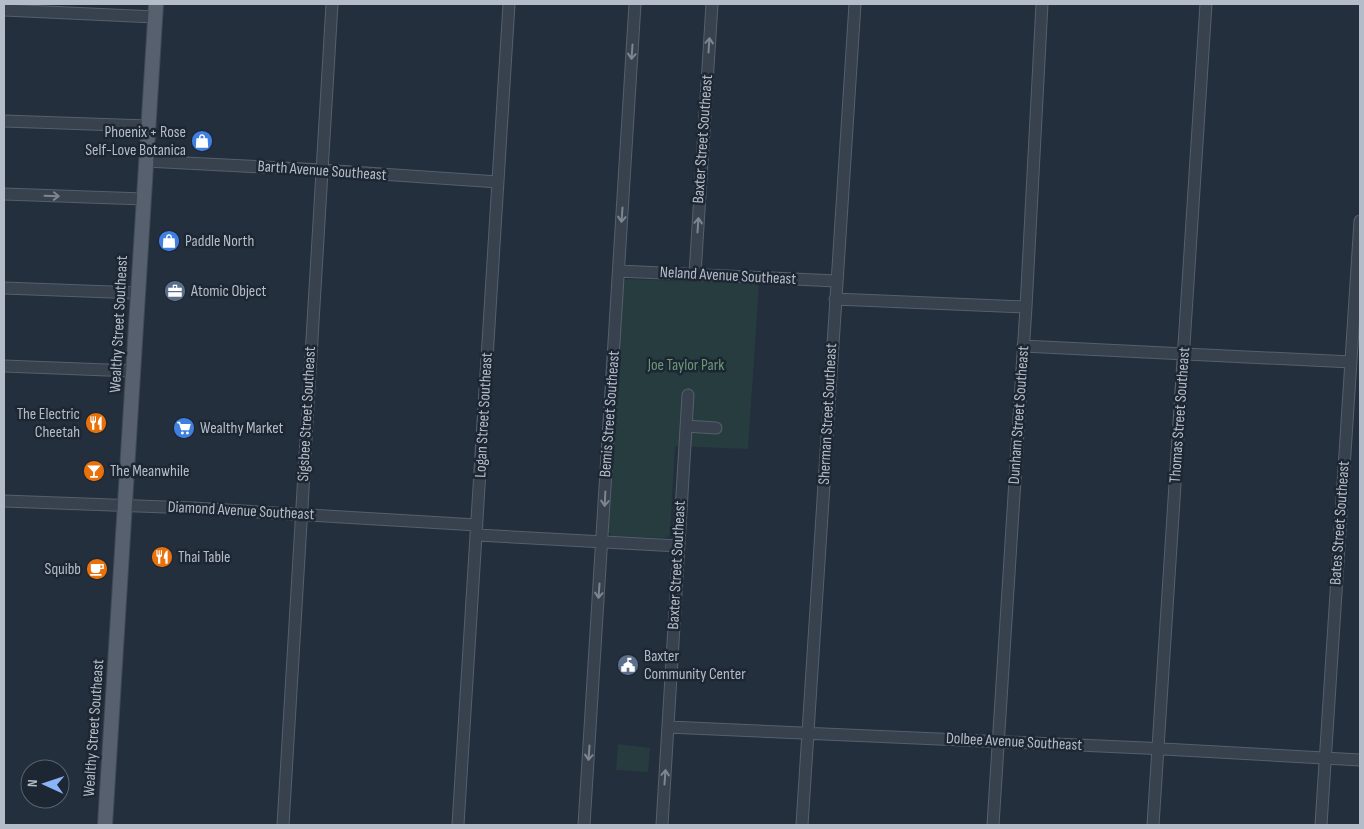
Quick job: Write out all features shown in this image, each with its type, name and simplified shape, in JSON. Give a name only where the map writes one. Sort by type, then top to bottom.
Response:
[{"type":"main road","name":"Wealthy Street Southeast","points":[[105,825],[155,10]]},
{"type":"street","name":"Sigsbee Street Southeast","points":[[283,825],[332,4]]},
{"type":"street","name":"Logan Street Southeast","points":[[458,825],[509,4]]},
{"type":"street","name":"Bemis Street Southeast","points":[[584,825],[635,4]]},
{"type":"street","name":"Baxter Street Southeast","points":[[695,274],[712,4]]},
{"type":"street","name":"Sherman Street Southeast","points":[[802,825],[854,4]]},
{"type":"street","name":"Dunham Street Southeast","points":[[994,825],[1026,307],[1042,4]]},
{"type":"street","name":"Thomas Street Southeast","points":[[1153,825],[1206,4]]},
{"type":"street","points":[[4,10],[155,10]]},
{"type":"street","points":[[4,121],[148,126]]},
{"type":"street","name":"Barth Avenue Southeast","points":[[146,161],[498,182]]},
{"type":"street","points":[[4,194],[144,200]]},
{"type":"street","name":"Bates Street Southeast","points":[[1321,825],[1355,382],[1351,362],[1360,221]]},
{"type":"street","name":"Neland Avenue Southeast","points":[[619,271],[836,281]]},
{"type":"street","points":[[4,288],[138,292]]},
{"type":"street","points":[[836,298],[1026,307]]},
{"type":"street","points":[[1023,346],[1351,362]]},
{"type":"street","points":[[4,366],[133,371]]},
{"type":"street","name":"Baxter Street Southeast","points":[[662,825],[688,395]]},
{"type":"street","points":[[686,426],[716,428]]},
{"type":"street","name":"Diamond Avenue Southeast","points":[[4,501],[125,504],[302,514],[602,542],[678,546]]},
{"type":"street","name":"Dolbee Avenue Southeast","points":[[668,727],[999,741],[1360,760]]},
{"type":"green space","name":"Joe Taylor Park","points":[[629,279],[759,284],[748,449],[675,446],[670,533],[668,537],[663,538],[612,536],[608,531],[623,283]]},
{"type":"green space","points":[[618,744],[650,748],[648,772],[616,770]]},
{"type":"place","name":"Phoenix + Rose Self-Love Botanica","points":[[202,141]]},
{"type":"place","name":"Paddle North","points":[[169,241]]},
{"type":"place","name":"Atomic Object","points":[[175,291]]},
{"type":"place","name":"The Electric Cheetah","points":[[96,423]]},
{"type":"place","name":"Wealthy Market","points":[[184,428]]},
{"type":"place","name":"The Meanwhile","points":[[94,471]]},
{"type":"place","name":"Thai Table","points":[[162,557]]},
{"type":"place","name":"Squibb","points":[[97,569]]},
{"type":"place","name":"Baxter Community Center","points":[[628,665]]}]
